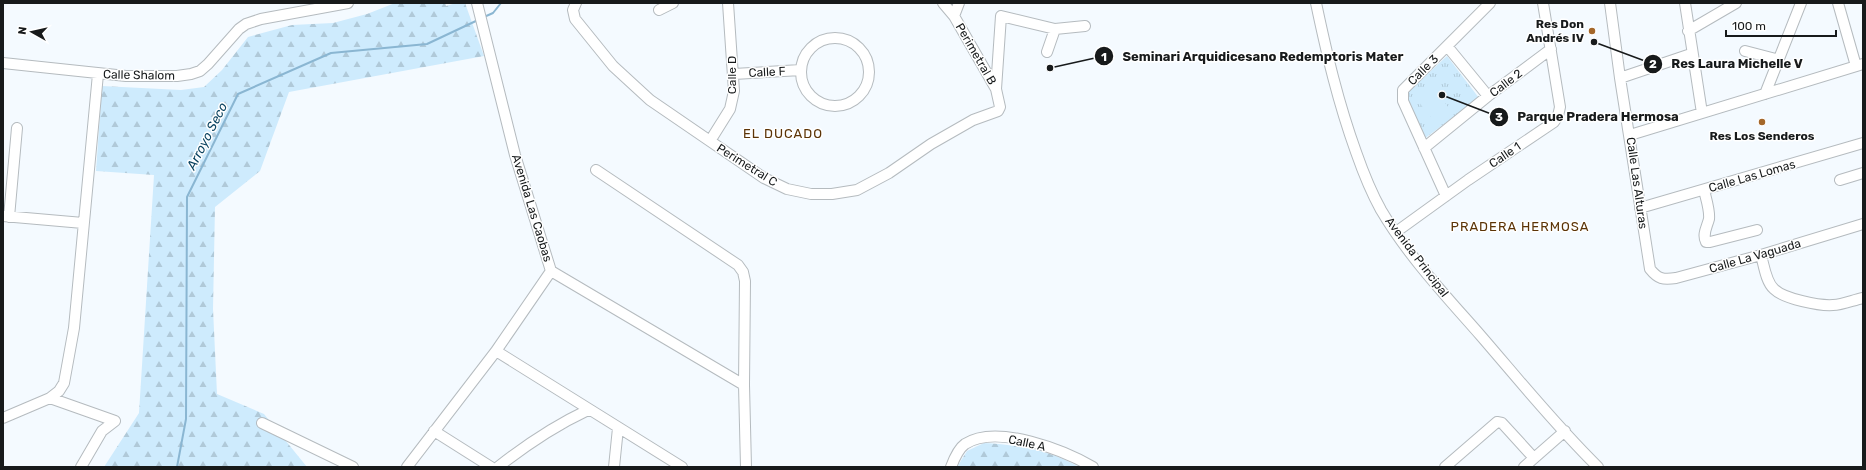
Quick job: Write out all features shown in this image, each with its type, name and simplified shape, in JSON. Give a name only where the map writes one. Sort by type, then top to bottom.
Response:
[{"type":"street","name":"Calle Shalom","points":[[3,63],[98,74],[177,76],[191,74],[208,64],[239,29],[246,24],[261,19],[348,3]]},
{"type":"street","points":[[658,10],[673,3]]},
{"type":"street","name":"Calle D","points":[[710,141],[730,109],[734,91],[728,3]]},
{"type":"street","points":[[943,3],[954,16]]},
{"type":"street","name":"Perimetral B","points":[[959,3],[954,16],[996,89],[1000,106]]},
{"type":"street","name":"Avenida Principal","points":[[1316,3],[1332,78],[1364,173],[1381,210],[1439,288],[1598,467]]},
{"type":"street","name":"Calle 3","points":[[1446,196],[1402,101],[1403,90],[1490,3]]},
{"type":"street","name":"Calle 1","points":[[1396,232],[1554,122],[1558,116],[1560,107],[1543,3]]},
{"type":"street","name":"Calle Las Alturas","points":[[1610,3],[1620,78],[1650,269]]},
{"type":"street","points":[[1684,3],[1702,113]]},
{"type":"street","points":[[1688,31],[1736,3]]},
{"type":"street","points":[[1765,94],[1802,3]]},
{"type":"street","points":[[1630,135],[1859,65],[1838,3]]},
{"type":"street","name":"Avenida Las Caobas","points":[[407,467],[496,351],[551,271],[515,155],[477,4]]},
{"type":"street","name":"Perimetral C","points":[[574,7],[575,19],[613,66],[650,100],[764,178],[787,189],[811,194],[832,194],[857,190],[889,173],[931,144],[973,120],[998,111],[1000,106]]},
{"type":"street","points":[[996,89],[1001,16],[1055,29],[1085,26]]},
{"type":"street","points":[[1047,52],[1055,29]]},
{"type":"street","name":"Calle F","points":[[834,37],[844,39],[857,46],[866,58],[869,68],[865,88],[858,96],[850,102],[830,106],[821,103],[812,97],[802,80],[801,70],[803,60],[808,51],[820,41],[834,37]]},
{"type":"street","points":[[1448,46],[1488,96]]},
{"type":"street","name":"Calle 2","points":[[1424,148],[1488,96],[1551,49]]},
{"type":"street","points":[[1745,51],[1779,60]]},
{"type":"street","points":[[1620,78],[1692,54]]},
{"type":"street","name":"Calle F","points":[[734,74],[801,70]]},
{"type":"street","points":[[3,418],[50,398],[59,391],[64,383],[67,373],[74,328],[98,74]]},
{"type":"street","points":[[17,128],[6,216],[83,223]]},
{"type":"street","name":"Calle Las Lomas","points":[[1640,208],[1863,143]]},
{"type":"street","points":[[596,170],[738,265],[743,272],[745,281],[744,385],[746,467]]},
{"type":"street","points":[[1840,180],[1863,173]]},
{"type":"street","points":[[1704,190],[1709,211],[1709,220],[1704,234],[1706,242],[1757,230]]},
{"type":"street","name":"Calle La Vaguada","points":[[1650,269],[1656,276],[1664,280],[1676,278],[1761,255],[1863,224]]},
{"type":"street","points":[[1761,255],[1769,282],[1773,289],[1780,294],[1821,304],[1834,305],[1863,298]]},
{"type":"street","points":[[551,271],[744,385]]},
{"type":"street","points":[[496,351],[588,410],[682,467]]},
{"type":"street","points":[[50,398],[115,421],[102,430],[81,467]]},
{"type":"street","points":[[498,467],[524,447],[567,420],[588,410]]},
{"type":"street","points":[[1445,467],[1500,422],[1534,458]]},
{"type":"street","points":[[262,423],[353,467]]},
{"type":"street","points":[[614,467],[618,428]]},
{"type":"street","points":[[434,431],[491,467]]},
{"type":"street","points":[[1524,467],[1565,431]]},
{"type":"street","name":"Calle A","points":[[951,467],[960,449],[971,441],[984,438],[1019,439],[1044,444],[1076,457],[1093,467]]},
{"type":"green space","points":[[395,3],[445,3],[446,6],[456,3],[465,3],[484,56],[289,92],[260,171],[215,207],[213,309],[217,394],[264,414],[307,467],[104,467],[139,413],[154,175],[96,171],[102,86],[181,90],[204,87],[222,70],[248,37],[292,25],[333,23],[367,14]]},
{"type":"green space","points":[[1447,56],[1479,98],[1424,139],[1406,102],[1408,92]]},
{"type":"green space","points":[[1434,89],[1452,112],[1436,124],[1418,101]]},
{"type":"green space","points":[[984,443],[1009,445],[1045,452],[1079,467],[957,467],[967,451]]},
{"type":"waterway","name":"Arroyo Seco","points":[[484,17],[493,13],[501,3]]},
{"type":"waterway","name":"Arroyo Seco","points":[[177,467],[186,419],[187,197],[238,94],[331,53],[427,44],[478,20]]},
{"type":"place","name":"Res Don Andrés IV","points":[[1592,31]]},
{"type":"place","name":"Res Laura Michelle V","points":[[1594,42]]},
{"type":"place","name":"Seminari Arquidicesano Redemptoris Mater","points":[[1050,68]]},
{"type":"place","name":"Parque Pradera Hermosa","points":[[1442,95]]},
{"type":"place","name":"Res Los Senderos","points":[[1762,122]]},
{"type":"district","name":"EL DUCADO","points":[[783,133]]},
{"type":"district","name":"PRADERA HERMOSA","points":[[1520,226]]}]
